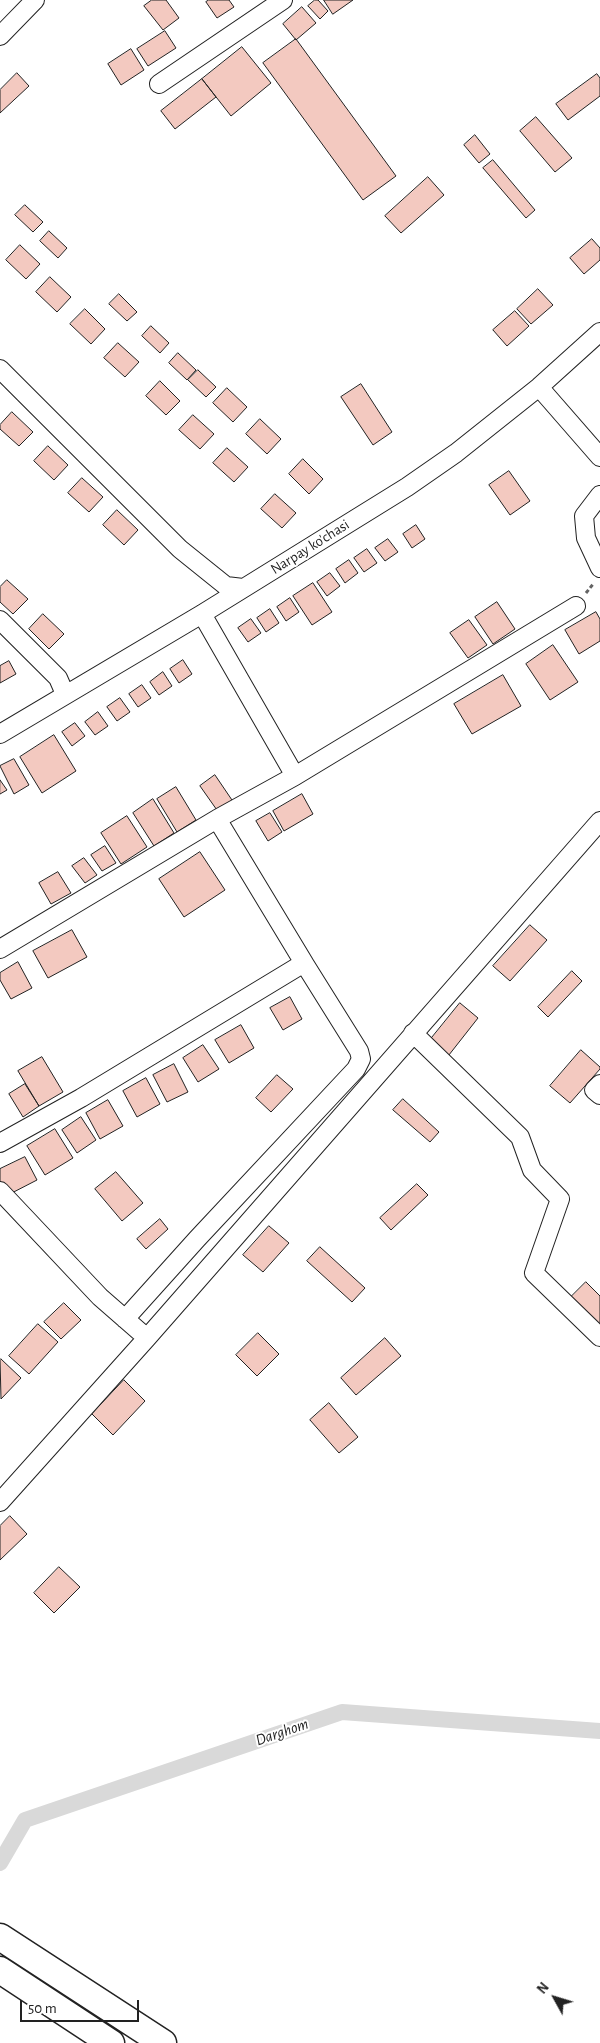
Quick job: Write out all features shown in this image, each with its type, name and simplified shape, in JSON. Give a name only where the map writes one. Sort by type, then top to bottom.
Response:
[{"type":"highway","points":[[0,1937],[82,1992],[162,2042]]},
{"type":"highway","points":[[0,1970],[111,2043]]},
{"type":"street","points":[[0,36],[35,0]]},
{"type":"street","points":[[159,84],[283,0]]},
{"type":"street","name":"Narpay ko'chasi","points":[[0,734],[202,614],[407,487],[456,452],[539,387],[600,332]]},
{"type":"street","points":[[0,369],[180,550],[226,586],[243,588]]},
{"type":"street","points":[[539,387],[600,456]]},
{"type":"street","points":[[599,574],[586,538],[584,516],[600,495]]},
{"type":"street","points":[[0,950],[217,819],[294,776],[581,600]]},
{"type":"street","points":[[202,614],[294,776]]},
{"type":"street","points":[[0,620],[58,678],[65,694]]},
{"type":"street","points":[[125,1319],[356,1069],[361,1059],[359,1050],[217,819]]},
{"type":"street","points":[[0,1502],[600,821]]},
{"type":"street","points":[[0,1144],[81,1098],[304,963]]},
{"type":"street","points":[[413,1033],[520,1137],[532,1170],[560,1199],[534,1273],[600,1337]]},
{"type":"street","points":[[600,1084],[594,1090],[600,1095]]},
{"type":"street","points":[[0,1191],[100,1298],[146,1338]]},
{"type":"path","points":[[581,600],[599,574]]},
{"type":"building","points":[[152,0],[166,0],[179,18],[163,30],[144,6]]},
{"type":"building","points":[[209,0],[229,0],[234,7],[217,18],[206,2]]},
{"type":"building","points":[[315,0],[318,0],[328,11],[320,19],[308,6]]},
{"type":"building","points":[[324,0],[353,0],[333,14]]},
{"type":"building","points":[[302,7],[316,23],[296,40],[283,24]]},
{"type":"building","points":[[165,31],[176,48],[148,66],[137,49]]},
{"type":"building","points":[[296,39],[396,176],[363,200],[263,63]]},
{"type":"building","points":[[242,47],[271,83],[231,116],[202,79]]},
{"type":"building","points":[[131,49],[144,70],[121,85],[108,64]]},
{"type":"building","points":[[17,73],[29,86],[0,113],[0,90]]},
{"type":"building","points":[[597,74],[600,78],[600,96],[568,120],[556,104]]},
{"type":"building","points":[[202,79],[216,97],[175,129],[161,111]]},
{"type":"building","points":[[536,117],[572,158],[555,172],[520,131]]},
{"type":"building","points":[[475,135],[490,154],[479,163],[464,145]]},
{"type":"building","points":[[493,160],[535,210],[526,218],[483,168]]},
{"type":"building","points":[[428,177],[444,195],[401,233],[385,216]]},
{"type":"building","points":[[25,205],[43,222],[33,232],[15,215]]},
{"type":"building","points":[[49,231],[67,248],[58,258],[40,241]]},
{"type":"building","points":[[592,239],[600,248],[600,260],[584,274],[570,258]]},
{"type":"building","points":[[20,245],[40,264],[26,279],[6,260]]},
{"type":"building","points":[[50,277],[71,297],[57,312],[36,292]]},
{"type":"building","points":[[538,289],[553,305],[531,324],[517,309]]},
{"type":"building","points":[[119,294],[137,312],[127,321],[109,304]]},
{"type":"building","points":[[85,309],[105,329],[91,344],[70,324]]},
{"type":"building","points":[[515,311],[529,326],[507,346],[493,330]]},
{"type":"building","points":[[151,326],[169,343],[160,353],[142,336]]},
{"type":"building","points":[[118,343],[139,362],[125,377],[104,358]]},
{"type":"building","points":[[178,353],[196,370],[187,380],[169,363]]},
{"type":"building","points":[[198,370],[216,387],[206,397],[188,380]]},
{"type":"building","points":[[160,381],[180,401],[166,415],[146,396]]},
{"type":"building","points":[[361,384],[392,432],[373,445],[341,397]]},
{"type":"building","points":[[227,388],[247,407],[233,422],[213,403]]},
{"type":"building","points":[[12,412],[33,432],[19,446],[0,429],[0,425]]},
{"type":"building","points":[[193,415],[214,434],[200,449],[179,430]]},
{"type":"building","points":[[260,419],[281,439],[267,454],[246,434]]},
{"type":"building","points":[[48,446],[68,465],[54,480],[34,461]]},
{"type":"building","points":[[227,448],[248,467],[234,482],[213,463]]},
{"type":"building","points":[[303,459],[323,479],[309,494],[289,474]]},
{"type":"building","points":[[509,471],[530,501],[510,515],[489,485]]},
{"type":"building","points":[[82,478],[103,497],[89,512],[68,493]]},
{"type":"building","points":[[275,494],[296,513],[282,528],[261,509]]},
{"type":"building","points":[[117,510],[138,530],[124,545],[103,525]]},
{"type":"building","points":[[416,525],[425,539],[412,548],[403,534]]},
{"type":"building","points":[[388,539],[398,552],[385,561],[375,548]]},
{"type":"building","points":[[367,549],[377,563],[364,572],[354,558]]},
{"type":"building","points":[[349,560],[358,573],[345,583],[336,569]]},
{"type":"building","points":[[330,573],[340,586],[327,596],[317,582]]},
{"type":"building","points":[[7,580],[28,599],[13,614],[0,602],[0,587]]},
{"type":"building","points":[[313,583],[332,612],[312,625],[293,596]]},
{"type":"building","points":[[290,598],[299,612],[286,621],[277,607]]},
{"type":"building","points":[[497,602],[515,629],[493,644],[475,617]]},
{"type":"building","points":[[270,609],[279,623],[266,632],[257,618]]},
{"type":"building","points":[[596,612],[600,619],[600,641],[579,654],[565,630]]},
{"type":"building","points":[[43,614],[64,634],[49,649],[29,629]]},
{"type":"building","points":[[251,619],[261,633],[248,642],[238,628]]},
{"type":"building","points":[[469,620],[487,645],[468,658],[450,633]]},
{"type":"building","points":[[553,645],[578,682],[550,700],[526,664]]},
{"type":"building","points":[[183,660],[192,674],[179,683],[170,669]]},
{"type":"building","points":[[9,661],[16,674],[0,683],[0,666]]},
{"type":"building","points":[[163,672],[172,686],[159,695],[150,682]]},
{"type":"building","points":[[503,675],[521,706],[472,734],[454,704]]},
{"type":"building","points":[[142,685],[151,698],[138,707],[129,694]]},
{"type":"building","points":[[120,698],[130,712],[117,721],[107,707]]},
{"type":"building","points":[[98,712],[108,726],[95,735],[85,722]]},
{"type":"building","points":[[75,723],[85,736],[72,746],[62,732]]},
{"type":"building","points":[[54,735],[76,771],[42,793],[20,757]]},
{"type":"building","points":[[14,759],[29,785],[14,794],[0,766]]},
{"type":"building","points":[[215,775],[234,803],[219,813],[200,786]]},
{"type":"building","points":[[0,780],[7,790],[0,794]]},
{"type":"building","points":[[176,787],[196,820],[177,832],[157,799]]},
{"type":"building","points":[[302,794],[313,814],[284,831],[273,811]]},
{"type":"building","points":[[153,799],[174,833],[154,846],[133,813]]},
{"type":"building","points":[[270,813],[282,832],[268,841],[256,821]]},
{"type":"building","points":[[127,816],[147,847],[121,864],[101,833]]},
{"type":"building","points":[[105,846],[116,863],[102,871],[91,855]]},
{"type":"building","points":[[200,852],[225,890],[184,917],[159,879]]},
{"type":"building","points":[[84,858],[97,875],[85,883],[72,866]]},
{"type":"building","points":[[58,872],[71,893],[51,904],[39,883]]},
{"type":"building","points":[[530,925],[547,940],[510,981],[493,966]]},
{"type":"building","points":[[72,930],[87,957],[48,978],[33,951]]},
{"type":"building","points":[[18,962],[32,988],[11,999],[0,980],[0,973]]},
{"type":"building","points":[[572,971],[582,981],[548,1017],[538,1007]]},
{"type":"building","points":[[290,997],[302,1019],[283,1030],[270,1008]]},
{"type":"building","points":[[460,1003],[478,1018],[445,1060],[426,1045]]},
{"type":"building","points":[[241,1025],[254,1048],[229,1063],[215,1040]]},
{"type":"building","points":[[203,1045],[219,1069],[198,1082],[183,1058]]},
{"type":"building","points":[[581,1050],[600,1069],[570,1103],[550,1086]]},
{"type":"building","points":[[42,1057],[63,1092],[39,1106],[18,1071]]},
{"type":"building","points":[[174,1064],[188,1092],[167,1102],[153,1075]]},
{"type":"building","points":[[277,1075],[293,1089],[271,1112],[256,1098]]},
{"type":"building","points":[[146,1078],[160,1104],[137,1117],[123,1091]]},
{"type":"building","points":[[25,1084],[39,1106],[23,1117],[9,1094]]},
{"type":"building","points":[[403,1099],[439,1132],[430,1142],[393,1110]]},
{"type":"building","points":[[108,1100],[123,1126],[100,1139],[86,1113]]},
{"type":"building","points":[[81,1117],[96,1140],[77,1153],[62,1130]]},
{"type":"building","points":[[55,1129],[73,1158],[45,1175],[27,1146]]},
{"type":"building","points":[[25,1157],[37,1180],[4,1197],[0,1188],[0,1169]]},
{"type":"building","points":[[116,1172],[143,1203],[122,1221],[95,1189]]},
{"type":"building","points":[[417,1184],[428,1195],[391,1230],[380,1218]]},
{"type":"building","points":[[160,1219],[168,1229],[146,1249],[137,1239]]},
{"type":"building","points":[[269,1226],[289,1243],[263,1272],[243,1255]]},
{"type":"building","points":[[320,1247],[365,1288],[352,1302],[307,1261]]},
{"type":"building","points":[[586,1282],[600,1296],[600,1331],[561,1307]]},
{"type":"building","points":[[64,1303],[81,1320],[61,1339],[44,1322]]},
{"type":"building","points":[[38,1324],[58,1342],[29,1374],[9,1356]]},
{"type":"building","points":[[258,1333],[279,1354],[257,1376],[236,1355]]},
{"type":"building","points":[[385,1338],[401,1356],[356,1395],[341,1378]]},
{"type":"building","points":[[0,1360],[21,1378],[1,1399]]},
{"type":"building","points":[[124,1380],[145,1401],[113,1435],[92,1414]]},
{"type":"building","points":[[329,1403],[358,1437],[339,1453],[310,1420]]},
{"type":"building","points":[[10,1516],[27,1534],[0,1560],[0,1526]]},
{"type":"building","points":[[59,1567],[80,1587],[54,1613],[34,1593]]},
{"type":"waterway","name":"Darghоm","points":[[0,1863],[25,1820],[342,1712],[600,1731]]}]
